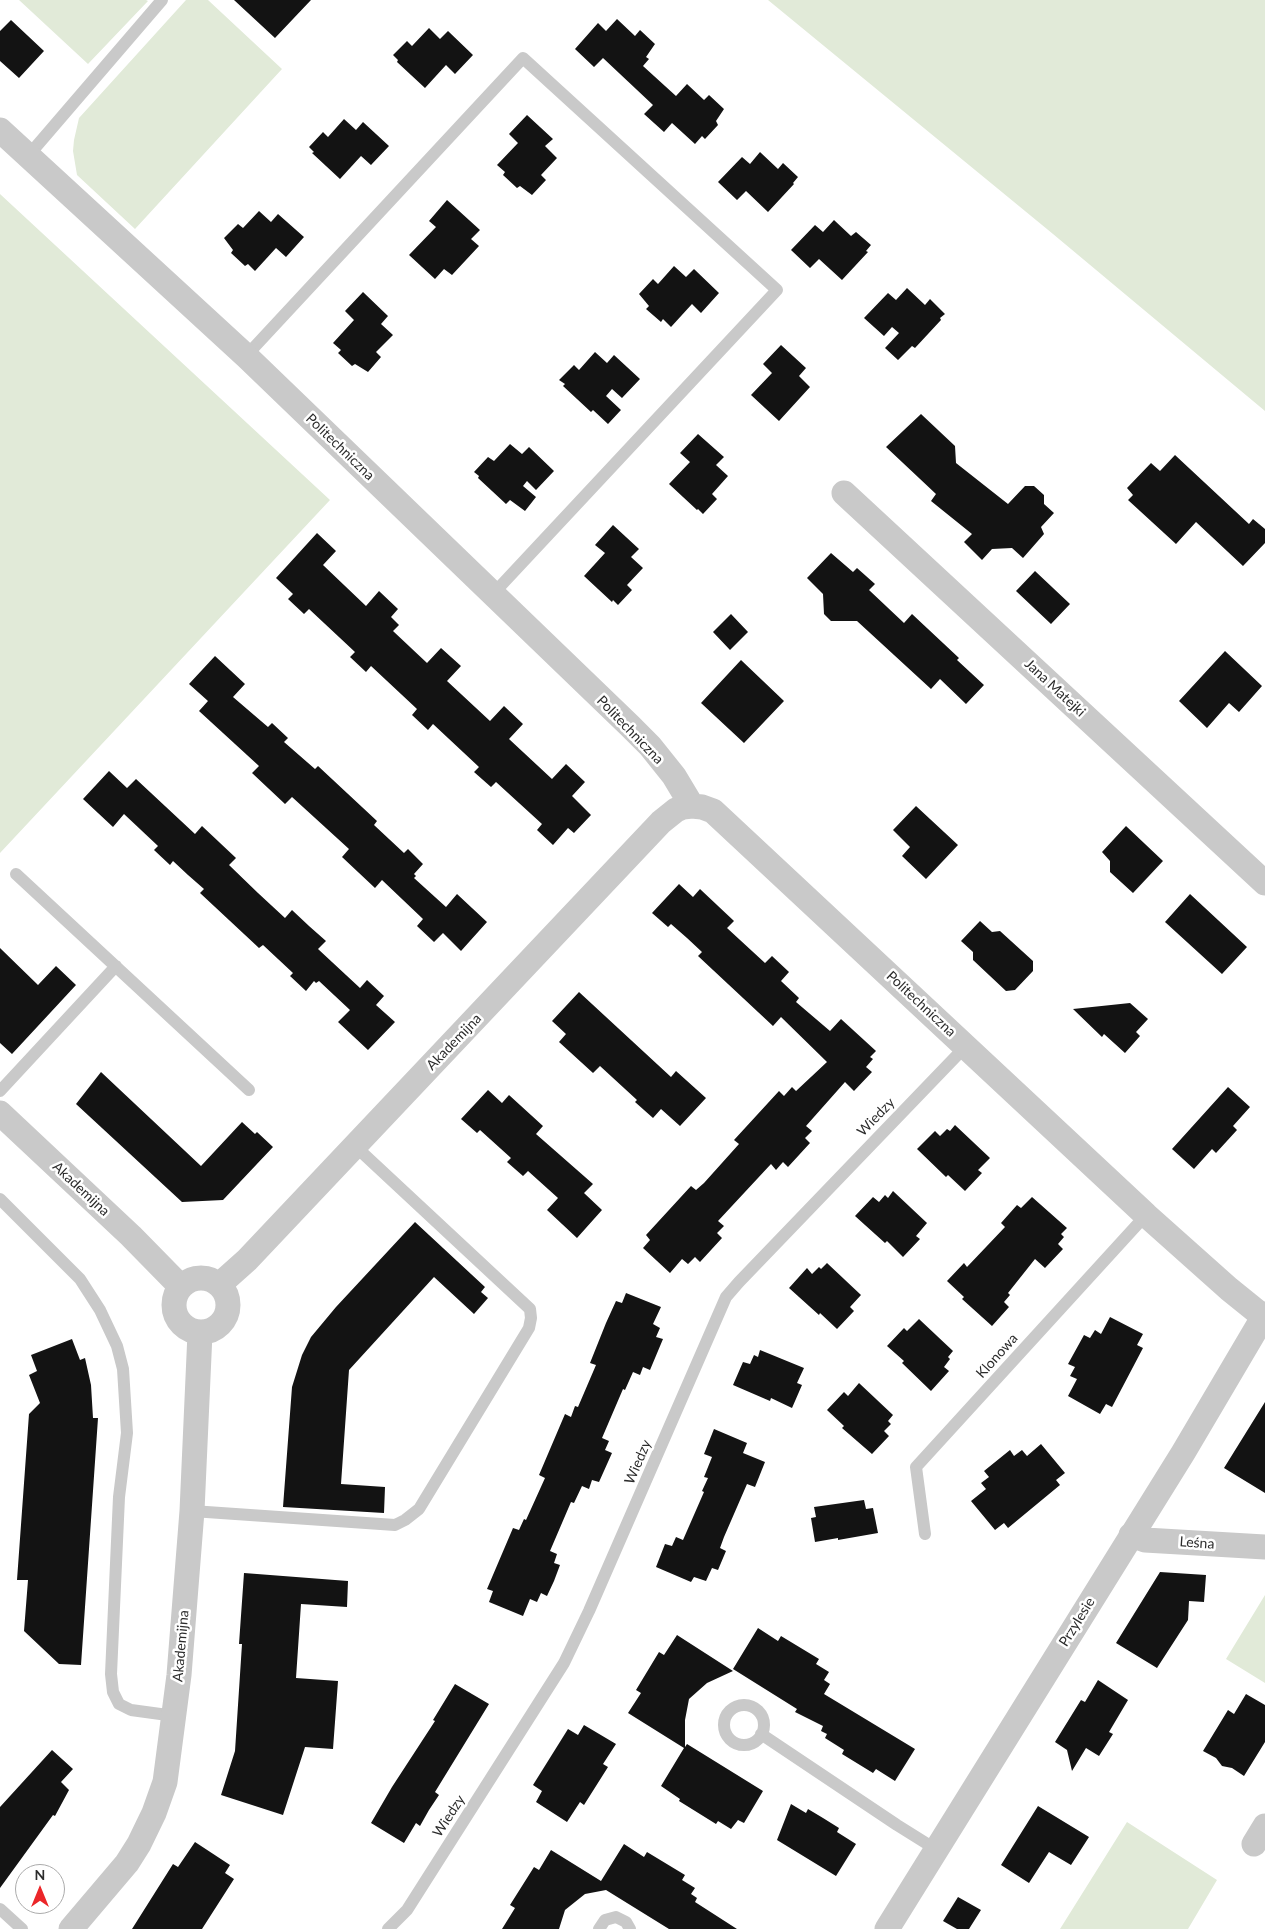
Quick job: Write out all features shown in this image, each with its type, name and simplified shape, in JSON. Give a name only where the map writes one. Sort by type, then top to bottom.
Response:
[{"type":"street","name":"Politechniczna","points":[[0,130],[246,356],[650,746],[674,776],[692,806],[713,811],[1146,1214],[1264,1316]]},
{"type":"street","name":"Jana Matejki","points":[[844,493],[1265,882]]},
{"type":"street","name":"Akademijna","points":[[219,1285],[247,1260],[661,822],[676,810],[692,806]]},
{"type":"street","name":"Akademijna","points":[[0,1113],[131,1236],[181,1287]]},
{"type":"street","points":[[200,1277],[219,1285],[228,1300],[229,1309],[226,1317],[214,1330],[200,1333],[184,1326],[176,1314],[176,1293],[181,1287],[200,1277]]},
{"type":"street","name":"Przylesie","points":[[887,1929],[1183,1453],[1264,1316]]},
{"type":"street","name":"Akademijna","points":[[71,1929],[113,1882],[140,1844],[165,1782],[175,1716],[192,1512],[200,1333]]},
{"type":"street","name":"Leśna","points":[[1131,1535],[1145,1540],[1265,1547]]},
{"type":"lane","points":[[28,156],[162,0]]},
{"type":"lane","points":[[246,356],[523,58],[777,290],[493,594]]},
{"type":"lane","points":[[16,874],[249,1090]]},
{"type":"lane","points":[[0,1092],[116,966]]},
{"type":"lane","name":"Wiedzy","points":[[388,1929],[406,1910],[564,1663],[589,1611],[726,1298],[966,1046]]},
{"type":"lane","points":[[192,1512],[394,1525],[405,1520],[419,1509],[528,1328],[531,1318],[530,1309],[355,1146]]},
{"type":"lane","points":[[0,1199],[80,1279],[100,1310],[117,1346],[123,1369],[127,1433],[119,1497],[110,1674],[113,1692],[119,1704],[131,1710],[175,1716]]},
{"type":"lane","name":"Klonowa","points":[[926,1534],[916,1467],[1146,1214]]},
{"type":"lane","points":[[761,1734],[937,1850]]},
{"type":"lane","points":[[0,1909],[22,1929]]},
{"type":"lane","points":[[598,1929],[606,1920],[616,1917],[626,1922],[630,1929]]},
{"type":"green space","points":[[19,0],[146,0],[148,1],[88,64]]},
{"type":"green space","points":[[186,0],[208,0],[282,69],[135,229],[77,175],[73,151],[74,140],[79,118]]},
{"type":"green space","points":[[768,0],[1265,0],[1265,411],[1053,234]]},
{"type":"green space","points":[[0,194],[330,500],[0,853]]},
{"type":"green space","points":[[1265,1595],[1265,1683],[1226,1659]]},
{"type":"green space","points":[[1127,1822],[1217,1880],[1188,1929],[1060,1929]]},
{"type":"building","points":[[234,0],[311,0],[275,38]]},
{"type":"building","points":[[617,19],[635,36],[640,30],[655,44],[646,57],[649,59],[643,66],[676,96],[687,84],[704,100],[709,95],[724,109],[716,121],[718,125],[705,139],[702,136],[695,144],[672,123],[664,132],[644,114],[653,105],[603,58],[594,67],[575,49],[598,23],[606,31]]},
{"type":"building","points":[[11,20],[44,51],[19,78],[0,61],[0,31]]},
{"type":"building","points":[[429,28],[440,39],[448,31],[473,55],[455,74],[446,65],[425,88],[397,62],[398,60],[393,55],[407,41],[412,46]]},
{"type":"building","points":[[527,115],[553,139],[545,146],[557,158],[541,175],[546,180],[532,195],[520,186],[517,188],[503,175],[505,172],[497,165],[518,143],[509,134]]},
{"type":"building","points":[[344,119],[356,130],[363,122],[389,146],[371,165],[361,156],[340,179],[312,153],[314,152],[309,147],[323,132],[328,137]]},
{"type":"building","points":[[760,152],[778,169],[783,163],[798,177],[794,184],[768,212],[746,191],[737,200],[718,182],[742,157],[750,164]]},
{"type":"building","points":[[447,200],[480,230],[471,239],[479,246],[452,275],[444,269],[435,279],[409,255],[436,227],[429,221]]},
{"type":"building","points":[[259,211],[271,222],[278,214],[304,237],[286,257],[276,248],[255,271],[248,264],[245,266],[231,253],[233,250],[224,238],[238,224],[243,228]]},
{"type":"building","points":[[834,220],[851,236],[856,232],[871,245],[866,251],[868,252],[842,280],[819,259],[810,268],[791,250],[815,225],[823,232]]},
{"type":"building","points":[[674,266],[686,277],[694,269],[719,293],[701,313],[692,304],[671,327],[663,319],[661,322],[646,309],[649,306],[639,294],[653,279],[658,284]]},
{"type":"building","points":[[907,288],[925,305],[930,299],[945,314],[915,348],[912,346],[898,360],[885,348],[899,333],[892,327],[884,336],[864,318],[888,293],[896,300]]},
{"type":"building","points":[[363,292],[388,316],[381,324],[393,335],[376,352],[381,357],[368,372],[355,364],[352,366],[338,353],[341,350],[333,343],[354,320],[345,311]]},
{"type":"building","points":[[781,345],[806,368],[799,376],[810,387],[779,421],[751,395],[772,373],[763,364]]},
{"type":"building","points":[[595,352],[607,363],[614,355],[640,379],[622,398],[612,389],[606,396],[621,410],[608,424],[593,410],[591,412],[559,380],[574,365],[579,370]]},
{"type":"building","points":[[921,414],[955,446],[956,463],[1008,504],[1025,486],[1034,486],[1044,495],[1044,504],[1054,513],[1041,527],[1044,534],[1023,558],[1012,548],[992,549],[982,560],[964,542],[972,534],[931,501],[936,494],[886,447]]},
{"type":"building","points":[[698,434],[724,457],[716,465],[728,476],[712,494],[717,499],[703,514],[669,484],[690,462],[680,453]]},
{"type":"building","points":[[510,444],[522,454],[529,447],[554,471],[536,490],[527,481],[523,486],[536,497],[525,511],[510,500],[506,504],[474,472],[488,457],[494,461]]},
{"type":"building","points":[[1175,455],[1249,524],[1253,519],[1265,529],[1265,543],[1243,566],[1196,522],[1176,544],[1128,500],[1133,495],[1127,488],[1151,463],[1160,471]]},
{"type":"building","points":[[613,525],[639,549],[631,557],[643,568],[627,585],[632,590],[618,605],[613,600],[612,602],[584,576],[605,553],[595,545]]},
{"type":"building","points":[[317,533],[336,551],[323,565],[366,606],[379,591],[398,609],[391,617],[399,625],[393,631],[427,663],[441,648],[461,666],[447,681],[490,721],[504,706],[523,724],[509,739],[552,779],[566,764],[585,782],[572,796],[591,815],[574,833],[568,828],[553,845],[537,830],[542,824],[496,782],[491,787],[474,772],[479,767],[433,724],[428,730],[412,715],[417,709],[371,666],[366,672],[350,657],[355,652],[309,609],[304,614],[288,599],[293,594],[276,578]]},
{"type":"building","points":[[831,553],[853,572],[857,568],[875,584],[869,590],[904,623],[912,614],[959,658],[957,660],[984,685],[966,704],[940,679],[931,689],[857,621],[831,621],[824,614],[823,594],[807,578]]},
{"type":"building","points":[[1035,571],[1070,604],[1051,624],[1016,591]]},
{"type":"building","points":[[731,614],[748,632],[730,650],[713,632]]},
{"type":"building","points":[[1225,651],[1262,686],[1239,712],[1229,703],[1207,728],[1179,701]]},
{"type":"building","points":[[215,656],[245,684],[233,697],[268,727],[272,723],[288,738],[284,742],[315,769],[318,766],[377,821],[374,825],[404,853],[408,849],[423,864],[414,874],[416,876],[414,878],[446,907],[457,894],[487,922],[461,951],[443,933],[434,942],[417,926],[423,919],[382,880],[375,888],[342,857],[349,849],[292,797],[285,804],[252,773],[259,766],[199,711],[208,701],[189,684]]},
{"type":"building","points":[[741,660],[784,701],[744,743],[701,703]]},
{"type":"building","points":[[109,771],[127,788],[136,779],[195,834],[202,826],[236,858],[229,865],[258,893],[285,918],[292,910],[326,941],[318,949],[360,988],[367,980],[384,996],[376,1005],[395,1022],[368,1050],[338,1022],[350,1010],[319,981],[316,983],[314,981],[306,991],[290,976],[293,973],[263,945],[259,948],[200,893],[204,889],[173,861],[170,865],[154,850],[158,846],[124,814],[113,827],[83,799]]},
{"type":"building","points":[[916,806],[958,845],[926,879],[902,856],[910,847],[893,830]]},
{"type":"building","points":[[1126,826],[1163,861],[1133,893],[1110,872],[1110,861],[1102,852]]},
{"type":"building","points":[[679,884],[693,897],[700,889],[734,921],[727,928],[765,963],[772,956],[789,972],[781,981],[799,998],[796,1002],[830,1031],[841,1019],[876,1051],[870,1057],[873,1059],[866,1067],[872,1072],[854,1091],[845,1082],[806,1126],[812,1131],[805,1138],[810,1143],[788,1167],[783,1162],[776,1170],[771,1164],[718,1221],[724,1226],[717,1233],[722,1238],[700,1262],[695,1257],[688,1264],[682,1259],[670,1273],[643,1248],[650,1240],[646,1235],[691,1186],[696,1190],[704,1183],[739,1144],[734,1140],[779,1091],[784,1096],[792,1087],[796,1091],[827,1062],[781,1017],[773,1026],[698,956],[702,952],[671,924],[668,927],[652,913]]},
{"type":"building","points":[[1190,894],[1247,947],[1222,974],[1165,922]]},
{"type":"building","points":[[980,921],[992,932],[1000,931],[1033,961],[1033,971],[1015,990],[1006,991],[973,960],[973,952],[961,941]]},
{"type":"building","points":[[0,948],[38,985],[56,966],[76,985],[12,1054],[0,1043]]},
{"type":"building","points":[[579,992],[671,1077],[676,1071],[706,1098],[680,1126],[661,1109],[653,1118],[635,1102],[637,1100],[600,1066],[593,1073],[559,1042],[566,1034],[552,1021]]},
{"type":"building","points":[[1130,1003],[1148,1019],[1136,1032],[1140,1036],[1125,1053],[1104,1034],[1102,1037],[1073,1009]]},
{"type":"building","points":[[101,1072],[201,1166],[242,1122],[255,1134],[257,1132],[273,1147],[223,1200],[182,1202],[76,1104]]},
{"type":"building","points":[[1228,1087],[1250,1107],[1233,1126],[1237,1130],[1216,1153],[1212,1149],[1194,1169],[1172,1149]]},
{"type":"building","points":[[488,1090],[502,1103],[509,1095],[543,1126],[536,1134],[593,1184],[584,1193],[602,1210],[577,1238],[547,1210],[558,1198],[528,1171],[523,1176],[507,1162],[511,1158],[480,1130],[477,1133],[461,1119]]},
{"type":"building","points":[[955,1125],[990,1158],[978,1170],[982,1173],[965,1191],[948,1175],[946,1177],[917,1149],[935,1131],[940,1136],[947,1129],[950,1131]]},
{"type":"building","points":[[893,1191],[927,1223],[916,1236],[920,1239],[903,1257],[887,1241],[885,1243],[855,1216],[873,1197],[879,1202],[885,1195],[888,1198]]},
{"type":"building","points":[[1032,1197],[1067,1228],[1061,1234],[1064,1237],[1058,1244],[1063,1249],[1045,1268],[1035,1259],[1008,1293],[1010,1295],[1004,1302],[1009,1307],[992,1326],[962,1299],[964,1297],[947,1281],[964,1263],[967,1267],[1005,1227],[1001,1223],[1017,1205],[1021,1208]]},
{"type":"building","points":[[415,1222],[485,1287],[481,1292],[488,1298],[474,1314],[434,1277],[349,1370],[341,1484],[385,1487],[384,1513],[283,1507],[292,1387],[302,1355],[311,1337],[336,1307]]},
{"type":"building","points":[[827,1263],[861,1295],[850,1307],[854,1311],[837,1329],[789,1288],[807,1268],[812,1274],[819,1267],[821,1269]]},
{"type":"building","points":[[626,1293],[661,1307],[653,1324],[660,1328],[656,1337],[663,1339],[650,1370],[643,1367],[640,1375],[633,1372],[625,1390],[623,1389],[602,1438],[609,1441],[605,1450],[612,1453],[599,1482],[592,1480],[589,1489],[582,1486],[574,1503],[571,1502],[550,1551],[557,1554],[554,1563],[560,1565],[554,1581],[547,1596],[541,1593],[537,1602],[530,1599],[523,1616],[489,1602],[493,1591],[487,1589],[513,1528],[519,1530],[524,1519],[526,1520],[545,1478],[539,1475],[565,1414],[571,1417],[575,1406],[578,1407],[596,1365],[590,1363],[606,1323],[616,1301],[622,1303]]},
{"type":"building","points":[[1110,1317],[1143,1334],[1137,1345],[1143,1348],[1112,1407],[1106,1404],[1100,1414],[1068,1396],[1077,1379],[1070,1376],[1075,1367],[1068,1364],[1084,1335],[1090,1338],[1095,1330],[1101,1334]]},
{"type":"building","points":[[919,1319],[953,1351],[944,1367],[949,1371],[931,1391],[902,1363],[904,1361],[887,1346],[904,1328],[907,1331]]},
{"type":"building","points":[[72,1339],[80,1360],[85,1358],[91,1385],[93,1418],[98,1418],[81,1665],[59,1664],[24,1631],[28,1580],[17,1580],[29,1414],[40,1403],[29,1375],[37,1371],[31,1355]]},
{"type":"building","points":[[760,1350],[804,1368],[797,1383],[802,1385],[792,1408],[771,1398],[770,1401],[733,1385],[743,1362],[750,1364],[754,1355],[758,1357]]},
{"type":"building","points":[[859,1383],[893,1415],[888,1421],[891,1424],[884,1431],[889,1436],[872,1454],[842,1428],[844,1426],[827,1410],[844,1392],[848,1396]]},
{"type":"building","points":[[1265,1402],[1265,1493],[1224,1468]]},
{"type":"building","points":[[714,1429],[747,1443],[743,1453],[765,1462],[755,1487],[747,1484],[720,1548],[726,1551],[718,1570],[712,1568],[706,1581],[694,1577],[691,1582],[656,1567],[665,1544],[672,1546],[676,1537],[683,1540],[704,1492],[702,1491],[708,1478],[704,1477],[712,1457],[704,1454]]},
{"type":"building","points":[[1041,1444],[1065,1473],[1056,1480],[1060,1485],[1008,1528],[1004,1523],[995,1530],[971,1501],[986,1489],[981,1483],[989,1477],[984,1471],[1010,1450],[1014,1456],[1022,1450],[1027,1456]]},
{"type":"building","points":[[864,1500],[866,1509],[873,1508],[878,1533],[815,1542],[811,1518],[816,1517],[814,1507]]},
{"type":"building","points":[[1160,1572],[1206,1575],[1204,1602],[1189,1601],[1188,1620],[1157,1668],[1116,1643]]},
{"type":"building","points":[[244,1573],[348,1581],[347,1607],[301,1604],[296,1678],[338,1681],[333,1749],[305,1747],[283,1815],[221,1795],[235,1751],[242,1644],[239,1644]]},
{"type":"building","points":[[758,1628],[778,1641],[781,1636],[819,1659],[816,1664],[829,1672],[824,1680],[830,1684],[824,1694],[915,1749],[895,1781],[876,1769],[873,1773],[842,1754],[844,1750],[825,1738],[827,1734],[821,1731],[823,1726],[795,1712],[797,1709],[733,1669]]},
{"type":"building","points":[[677,1635],[733,1671],[707,1683],[689,1699],[685,1720],[685,1747],[687,1744],[763,1791],[744,1823],[738,1820],[731,1829],[718,1821],[716,1824],[679,1801],[680,1799],[661,1786],[684,1748],[628,1713],[641,1693],[636,1690],[659,1652],[664,1655]]},
{"type":"building","points":[[1098,1680],[1128,1700],[1109,1732],[1113,1734],[1099,1756],[1086,1748],[1072,1771],[1067,1750],[1055,1742],[1081,1700],[1085,1702]]},
{"type":"building","points":[[455,1684],[489,1704],[435,1792],[439,1795],[420,1826],[416,1823],[404,1843],[371,1823],[435,1721],[433,1720]]},
{"type":"building","points":[[1246,1694],[1265,1705],[1265,1742],[1244,1776],[1232,1768],[1222,1766],[1216,1758],[1203,1751],[1228,1710],[1234,1714]]},
{"type":"building","points":[[584,1725],[616,1744],[603,1764],[608,1767],[584,1805],[580,1802],[567,1822],[536,1802],[542,1791],[533,1785],[568,1729],[578,1735]]},
{"type":"building","points":[[52,1750],[73,1769],[61,1782],[69,1790],[55,1816],[53,1815],[17,1864],[15,1864],[15,1867],[0,1888],[0,1807]]},
{"type":"building","points":[[791,1804],[806,1813],[808,1809],[823,1818],[839,1828],[837,1832],[856,1844],[836,1876],[777,1840]]},
{"type":"building","points":[[1038,1806],[1089,1837],[1071,1865],[1049,1852],[1029,1883],[1001,1865]]},
{"type":"building","points":[[195,1842],[230,1865],[225,1873],[234,1879],[202,1929],[132,1929],[173,1864],[178,1867]]},
{"type":"building","points":[[624,1844],[644,1857],[647,1852],[685,1875],[682,1880],[695,1888],[691,1894],[697,1898],[695,1902],[737,1929],[669,1929],[606,1890],[585,1894],[565,1910],[559,1929],[502,1929],[515,1908],[510,1905],[534,1867],[539,1870],[551,1850],[601,1881]]},
{"type":"building","points":[[958,1897],[981,1910],[969,1929],[957,1929],[943,1921]]}]
